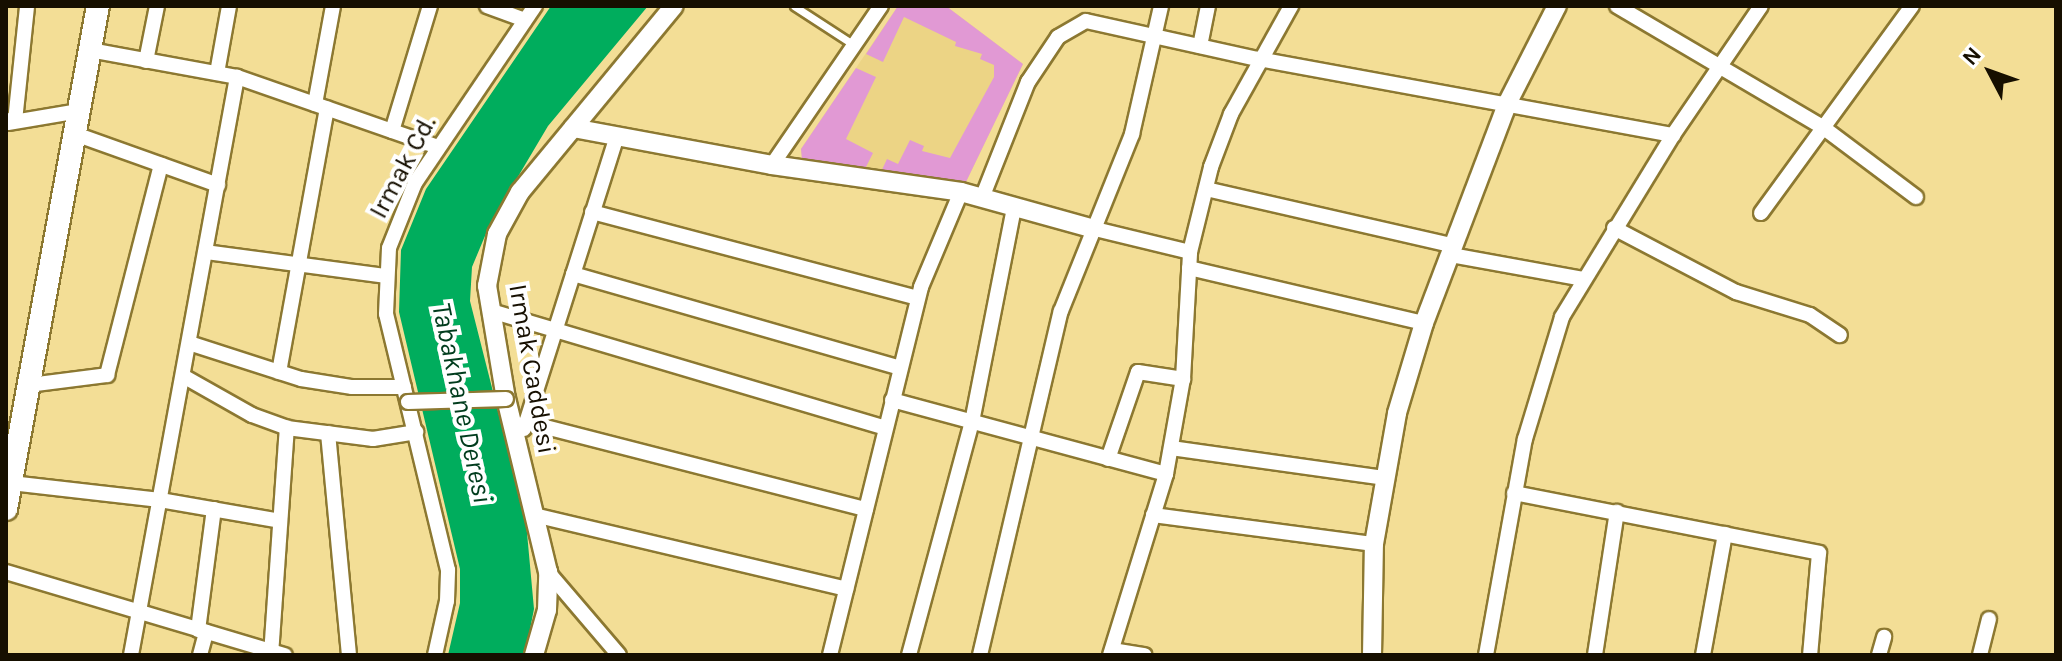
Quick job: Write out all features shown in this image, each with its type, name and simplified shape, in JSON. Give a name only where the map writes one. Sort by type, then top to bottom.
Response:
[{"type":"main road","points":[[6,509],[10,472],[29,385],[98,6]]},
{"type":"street","points":[[27,6],[9,122],[79,111]]},
{"type":"street","points":[[146,61],[157,6]]},
{"type":"street","points":[[217,73],[229,6]]},
{"type":"street","points":[[279,372],[299,263],[333,6]]},
{"type":"street","points":[[392,131],[430,6]]},
{"type":"street","points":[[487,6],[525,20]]},
{"type":"street","name":"Irmak Cd.","points":[[435,655],[447,601],[448,570],[386,314],[385,276],[399,216],[438,147],[535,6]]},
{"type":"street","name":"Irmak Caddesi","points":[[534,655],[547,610],[548,572],[506,399],[487,286],[497,234],[520,192],[674,6]]},
{"type":"street","points":[[772,165],[881,6]]},
{"type":"street","points":[[980,655],[1061,311],[1091,228],[1132,134],[1157,36],[1161,6]]},
{"type":"street","points":[[1200,46],[1208,6]]},
{"type":"street","points":[[1145,655],[1111,652],[1166,474],[1183,379],[1190,252],[1206,189],[1231,114],[1258,59],[1291,6]]},
{"type":"street","points":[[1372,655],[1374,544],[1384,478],[1424,323],[1508,102],[1557,6]]},
{"type":"street","points":[[1617,6],[1824,128],[1916,197]]},
{"type":"street","points":[[1486,655],[1514,493],[1562,317],[1673,135],[1761,6]]},
{"type":"street","points":[[1761,213],[1912,6]]},
{"type":"street","points":[[982,198],[1028,82],[1058,37],[1087,13],[1157,36],[1258,59],[1508,102],[1673,135]]},
{"type":"street","points":[[90,50],[237,77],[438,147]]},
{"type":"street","points":[[131,655],[237,77]]},
{"type":"street","points":[[573,128],[772,165],[961,192],[1190,252]]},
{"type":"street","points":[[75,134],[218,185]]},
{"type":"street","points":[[518,448],[617,136]]},
{"type":"street","points":[[29,385],[107,375],[161,165]]},
{"type":"street","points":[[1206,189],[1583,279]]},
{"type":"street","points":[[830,655],[918,298],[961,192]]},
{"type":"street","points":[[909,655],[972,422],[1014,207]]},
{"type":"street","points":[[592,212],[918,298]]},
{"type":"street","points":[[1614,228],[1736,292],[1810,315],[1840,335]]},
{"type":"street","points":[[206,252],[385,276]]},
{"type":"street","points":[[1189,268],[1424,323]]},
{"type":"street","points":[[573,274],[900,368]]},
{"type":"street","points":[[491,311],[885,428]]},
{"type":"street","points":[[189,343],[279,372],[352,387],[406,394],[506,399]]},
{"type":"street","points":[[1108,459],[1138,372],[1183,379]]},
{"type":"street","points":[[183,376],[252,415],[287,428],[373,439],[416,432]]},
{"type":"street","points":[[892,400],[1166,474]]},
{"type":"street","points":[[526,422],[866,509]]},
{"type":"street","points":[[6,572],[276,654],[280,521],[287,428]]},
{"type":"street","points":[[328,433],[349,655]]},
{"type":"street","points":[[1171,448],[1384,478]]},
{"type":"street","points":[[10,472],[280,521]]},
{"type":"street","points":[[1514,493],[1819,553],[1810,655]]},
{"type":"street","points":[[200,655],[214,509]]},
{"type":"street","points":[[1595,655],[1617,512]]},
{"type":"street","points":[[534,515],[846,589]]},
{"type":"street","points":[[1153,515],[1374,544]]},
{"type":"street","points":[[1703,655],[1725,534]]},
{"type":"street","points":[[548,572],[619,655]]},
{"type":"street","points":[[1980,655],[1989,619]]},
{"type":"street","points":[[1879,655],[1884,637]]},
{"type":"lane","points":[[794,6],[854,45]]},
{"type":"shaded area","points":[[898,6],[946,6],[1023,64],[965,184],[802,160],[801,149]]},
{"type":"shaded area","points":[[898,6],[946,6],[1023,64],[965,184],[880,174],[887,159],[898,164],[910,140],[924,146],[922,151],[950,158],[994,77],[994,65],[980,59],[982,54],[955,46],[956,42],[904,17],[883,62],[866,54]]},
{"type":"shaded area","points":[[856,68],[876,77],[846,139],[873,153],[864,171],[802,160],[801,149]]},
{"type":"water","name":"Tabakhane Deresi","points":[[551,6],[648,6],[548,126],[490,224],[472,267],[470,301],[526,522],[534,609],[525,655],[448,655],[460,603],[460,569],[399,312],[401,250],[426,189]]}]
